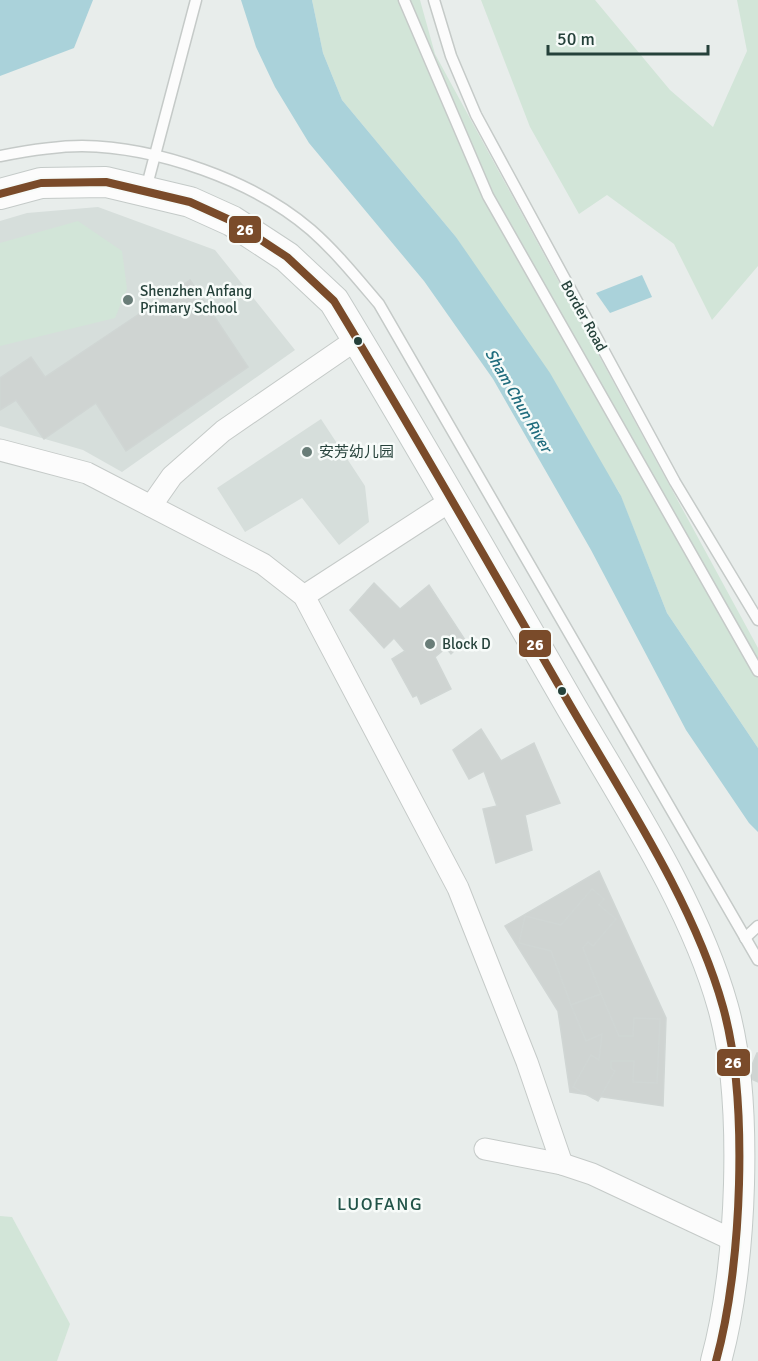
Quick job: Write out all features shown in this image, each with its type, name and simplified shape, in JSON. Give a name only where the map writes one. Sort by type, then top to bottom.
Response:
[{"type":"main road","points":[[0,194],[41,183],[106,182],[146,189],[190,202],[232,221],[287,257],[334,301],[452,500],[624,799],[675,892],[705,957],[723,1007],[732,1053],[737,1121],[735,1241],[728,1303],[716,1361]]},
{"type":"street","points":[[151,506],[172,476],[223,431],[357,339]]},
{"type":"street","points":[[0,450],[87,473],[263,564],[304,596],[458,888],[527,1062],[562,1164]]},
{"type":"street","points":[[304,596],[452,500]]},
{"type":"street","points":[[485,1149],[562,1164],[592,1174],[735,1241]]},
{"type":"lane","points":[[146,189],[196,0]]},
{"type":"lane","points":[[404,0],[488,196],[758,671]]},
{"type":"lane","name":"Border Road","points":[[434,0],[451,57],[482,125],[675,482],[758,620]]},
{"type":"lane","points":[[0,156],[81,146],[156,157],[218,176],[276,205],[309,228],[346,263],[378,304],[758,960]]},
{"type":"lane","points":[[745,938],[758,926]]},
{"type":"shaded area","name":"Shenzhen Anfang Primary School","points":[[98,207],[215,250],[295,350],[122,472],[83,450],[0,426],[0,221],[27,213]]},
{"type":"shaded area","name":"安芳幼儿园","points":[[321,419],[365,486],[369,522],[339,545],[302,498],[245,532],[217,488]]},
{"type":"green space","points":[[312,0],[420,0],[435,54],[758,648],[758,748],[667,613],[619,492],[456,237],[342,100],[323,53]]},
{"type":"green space","points":[[481,0],[595,0],[670,90],[713,127],[747,51],[737,0],[758,0],[758,266],[712,320],[674,244],[607,195],[579,214],[530,127]]},
{"type":"green space","points":[[78,221],[122,251],[127,289],[115,318],[0,346],[0,243]]},
{"type":"green space","points":[[0,1216],[12,1217],[70,1324],[57,1361],[0,1361]]},
{"type":"water","points":[[0,0],[93,0],[74,48],[0,76]]},
{"type":"water","name":"Sham Chun River","points":[[241,0],[312,0],[323,53],[342,100],[456,237],[550,373],[621,496],[667,613],[758,748],[758,832],[749,823],[686,730],[591,550],[493,379],[424,281],[309,143],[275,87],[256,47]]},
{"type":"water","points":[[642,275],[652,297],[610,313],[596,293]]},
{"type":"building","points":[[190,280],[248,367],[126,451],[96,403],[44,439],[16,400],[0,410],[0,378],[31,357],[45,377]]},
{"type":"building","name":"Block D","points":[[374,583],[400,609],[429,585],[465,640],[451,654],[446,648],[435,657],[451,689],[421,704],[417,695],[413,697],[392,659],[405,651],[394,638],[384,648],[350,610]]},
{"type":"building","points":[[481,729],[501,761],[534,743],[560,803],[525,815],[532,850],[496,863],[483,809],[497,806],[484,771],[469,779],[453,750]]},
{"type":"building","points":[[599,871],[666,1018],[663,1106],[570,1092],[558,1011],[505,926]]},
{"type":"building","points":[[592,889],[604,899],[599,905],[616,919],[593,946],[588,942],[583,948],[601,994],[571,1005],[551,951],[519,943],[525,916],[561,925]]},
{"type":"building","points":[[601,994],[619,1036],[633,1036],[634,1018],[660,1019],[657,1083],[633,1082],[634,1061],[611,1061],[611,1068],[615,1071],[598,1101],[573,1087],[591,1055],[599,1060],[602,1034],[586,1041],[571,1005]]},
{"type":"building","points":[[758,1053],[758,1082],[747,1077]]},
{"type":"transit line","name":"26","points":[[0,194],[41,183],[106,182],[190,202],[232,221],[287,257],[334,301],[636,817],[677,893],[711,969],[723,1007],[731,1045],[737,1088],[739,1135],[739,1184],[732,1280],[716,1361]]},
{"type":"place","name":"Shenzhen Anfang Primary School","points":[[128,300]]},
{"type":"place","name":"安芳幼儿园","points":[[307,452]]},
{"type":"place","name":"Block D","points":[[430,644]]},
{"type":"district","name":"LUOFANG","points":[[380,1204]]}]
